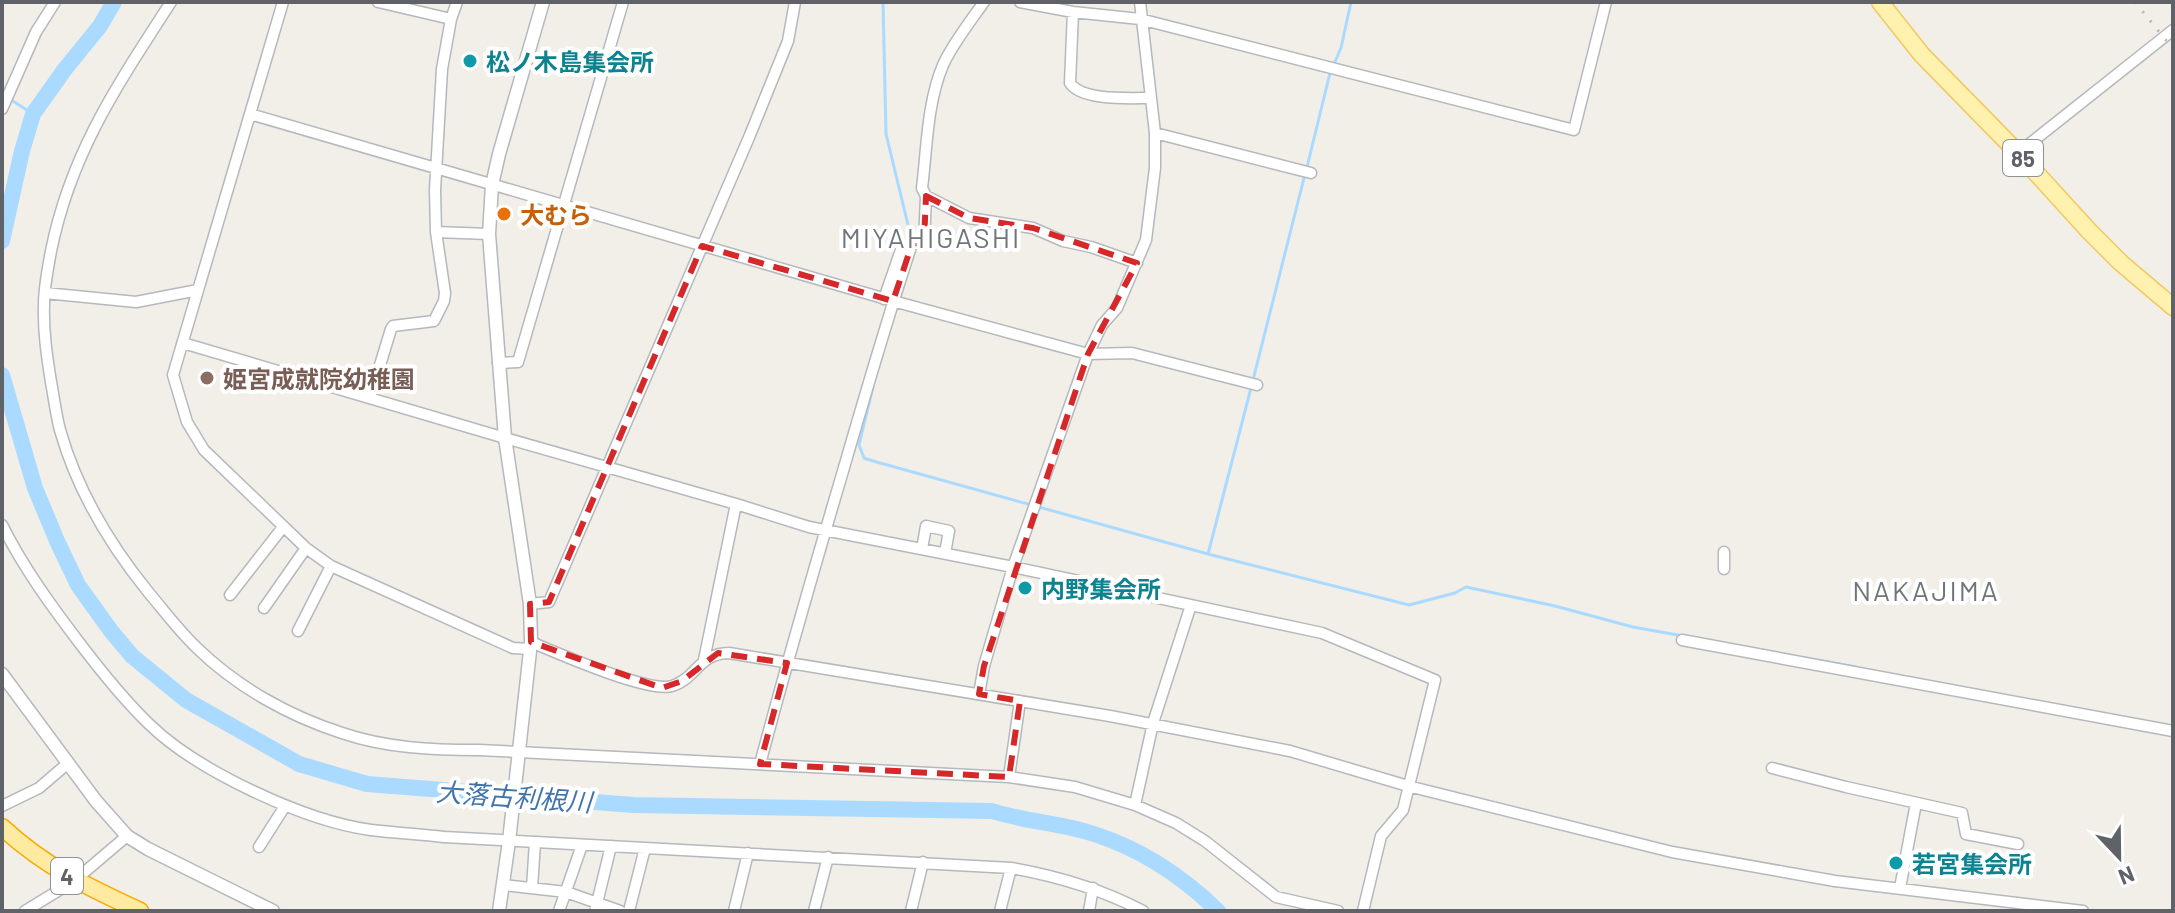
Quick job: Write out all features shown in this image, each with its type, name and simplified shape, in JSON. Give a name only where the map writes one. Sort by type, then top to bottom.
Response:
[{"type":"highway","name":"4","points":[[2,827],[20,844],[74,881],[140,911]]},
{"type":"main road","name":"85","points":[[1880,2],[1922,55],[2121,263],[2173,307]]},
{"type":"street","points":[[2,108],[36,32],[55,2]]},
{"type":"street","points":[[171,2],[93,128],[68,187],[55,231],[43,303],[46,351],[59,427],[72,468],[98,518],[124,561],[165,613],[213,662],[280,707],[342,733],[371,741],[426,749],[1009,777],[1075,787],[1135,805],[1176,823],[1205,841],[1276,897],[1338,911]]},
{"type":"street","points":[[269,2],[282,4],[173,375],[187,422],[204,450],[283,527],[331,566],[513,648],[530,646],[662,688],[682,681],[704,660],[718,653],[729,653],[1153,723],[1290,751],[1408,786],[1672,852],[1835,881],[2083,911]]},
{"type":"street","points":[[378,2],[451,19]]},
{"type":"street","points":[[370,398],[393,326],[434,321],[444,301],[446,287],[436,232],[435,190],[442,69],[457,2]]},
{"type":"street","points":[[499,911],[530,646],[530,604],[505,438],[489,234],[492,185],[499,154],[543,2]]},
{"type":"street","points":[[498,363],[518,362],[623,2]]},
{"type":"street","points":[[530,604],[549,602],[750,135],[788,41],[795,2]]},
{"type":"street","points":[[760,764],[902,247],[924,242],[926,196],[922,188],[932,106],[941,69],[984,2]]},
{"type":"street","points":[[1020,2],[1073,12],[1140,19],[1574,130],[1606,2]]},
{"type":"street","points":[[979,694],[984,666],[1013,567],[1088,354],[1102,325],[1117,308],[1146,240],[1155,168],[1155,133],[1140,2]]},
{"type":"street","points":[[1073,12],[1071,87],[1100,96],[1150,98]]},
{"type":"street","points":[[2018,153],[2173,30]]},
{"type":"street","points":[[250,114],[888,300],[1088,354],[1132,353],[1257,385]]},
{"type":"street","points":[[1155,133],[1311,173]]},
{"type":"street","points":[[926,196],[969,218],[1033,228],[1063,241],[1137,263]]},
{"type":"street","points":[[436,232],[489,234]]},
{"type":"street","points":[[45,293],[136,302],[198,290]]},
{"type":"street","points":[[183,343],[809,527],[1322,633],[1435,680],[1403,810],[1381,836],[1363,911]]},
{"type":"street","points":[[704,660],[736,504]]},
{"type":"street","points":[[2,525],[39,591],[112,684],[151,726],[221,774],[285,806],[370,830],[509,841],[1011,868],[1047,874],[1093,888],[1143,911]]},
{"type":"street","points":[[922,549],[926,526],[949,531],[945,553]]},
{"type":"street","points":[[230,595],[283,527]]},
{"type":"street","points":[[264,608],[306,548]]},
{"type":"street","points":[[1724,552],[1724,569]]},
{"type":"street","points":[[298,631],[331,566]]},
{"type":"street","points":[[1135,805],[1153,723],[1191,605]]},
{"type":"street","points":[[1682,640],[2173,731]]},
{"type":"street","points":[[2,674],[67,764],[127,836],[273,911]]},
{"type":"street","points":[[1009,777],[1020,701]]},
{"type":"street","points":[[2,806],[39,788],[67,764]]},
{"type":"street","points":[[1772,768],[1962,813],[1966,834],[2018,844]]},
{"type":"street","points":[[1900,888],[1916,803]]},
{"type":"street","points":[[259,847],[285,806]]},
{"type":"street","points":[[25,911],[74,881],[127,836]]},
{"type":"street","points":[[532,888],[535,842]]},
{"type":"street","points":[[559,911],[582,845]]},
{"type":"street","points":[[596,907],[611,846]]},
{"type":"street","points":[[629,911],[645,848]]},
{"type":"street","points":[[734,911],[748,853]]},
{"type":"street","points":[[814,911],[828,857]]},
{"type":"street","points":[[911,911],[923,862]]},
{"type":"street","points":[[1000,911],[1011,868]]},
{"type":"street","points":[[504,885],[566,892],[596,907],[620,911]]},
{"type":"street","points":[[1089,911],[1093,888]]},
{"type":"highlighted area","points":[[926,196],[969,218],[1033,228],[1137,263],[1088,354],[984,666],[979,694],[1020,701],[1009,777],[760,764],[787,663],[718,653],[682,681],[662,688],[531,642],[530,604],[549,602],[702,246],[893,301],[912,244],[924,242]]},
{"type":"waterway","name":"大落古利根川","points":[[2,241],[33,114],[100,26],[114,2]]},
{"type":"waterway","points":[[883,2],[886,134],[909,229],[906,243]]},
{"type":"waterway","points":[[1307,167],[1351,2]]},
{"type":"waterway","points":[[2,94],[33,114]]},
{"type":"waterway","points":[[1253,380],[1305,174]]},
{"type":"waterway","name":"大落古利根川","points":[[2,375],[35,488],[57,541],[78,585],[111,631],[132,656],[186,700],[299,764],[367,784],[633,805],[992,811],[1082,830],[1111,840],[1145,856],[1176,876],[1218,911]]},
{"type":"waterway","points":[[873,387],[859,445],[864,458],[873,461],[1208,554],[1409,605],[1455,593],[1466,587],[1633,627],[1856,667]]},
{"type":"waterway","points":[[1208,554],[1251,388]]},
{"type":"railway","points":[[2135,2],[2173,49]]},
{"type":"place","name":"松ノ木島集会所","points":[[470,61]]},
{"type":"place","name":"大むら","points":[[504,214]]},
{"type":"place","name":"姫宮成就院幼稚園","points":[[207,378]]},
{"type":"place","name":"内野集会所","points":[[1025,588]]},
{"type":"place","name":"若宮集会所","points":[[1896,863]]},
{"type":"district","name":"MIYAHIGASHI","points":[[931,237]]},
{"type":"district","name":"NAKAJIMA","points":[[1926,590]]}]
